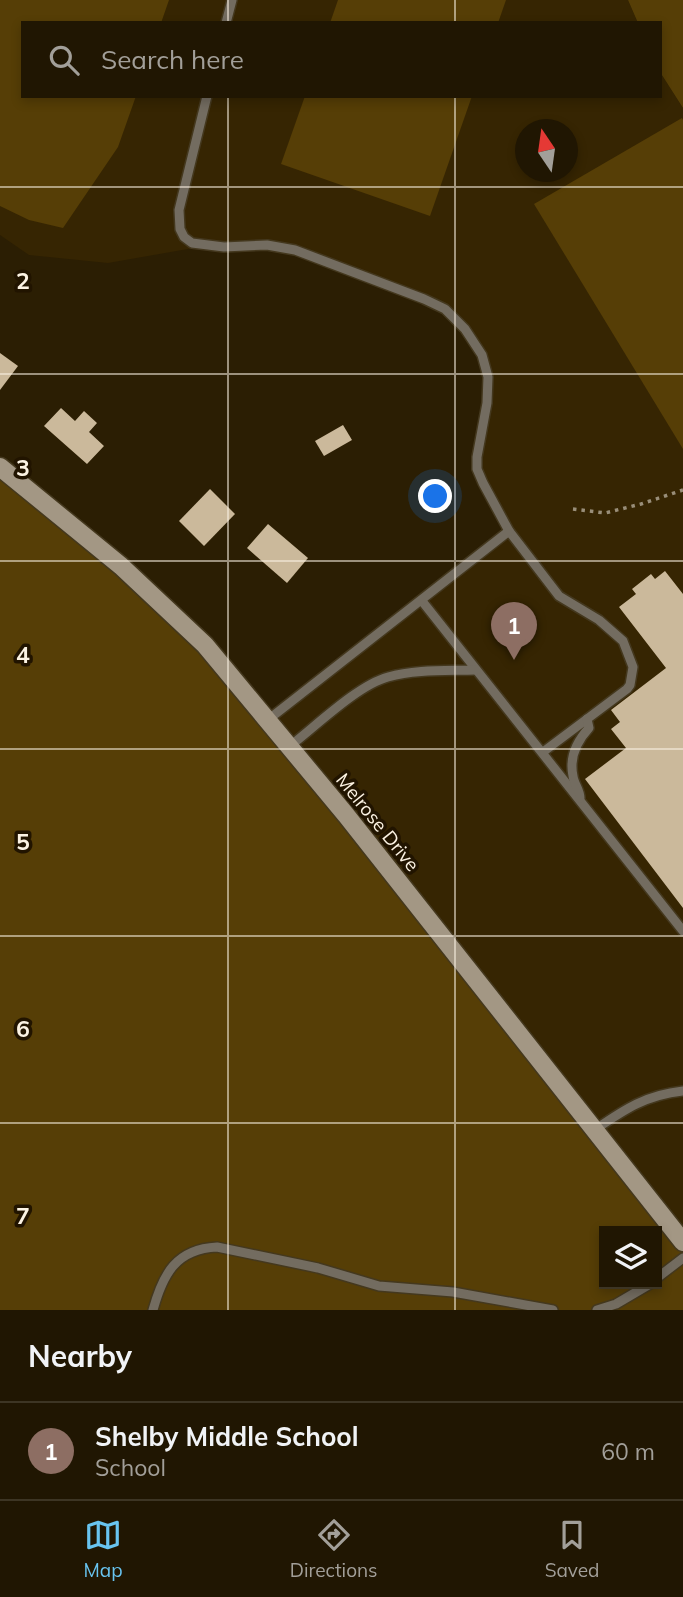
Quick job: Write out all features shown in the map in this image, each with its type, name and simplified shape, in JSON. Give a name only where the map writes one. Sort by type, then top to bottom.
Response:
[{"type":"street","name":"Melrose Drive","points":[[0,467],[122,567],[205,645],[269,719],[683,1242]]},
{"type":"lane","points":[[227,21],[232,0]]},
{"type":"lane","points":[[207,98],[179,210],[180,229],[184,237],[192,243],[205,246],[267,245],[295,250],[424,299],[445,309],[465,329],[482,356],[488,377],[487,403],[477,469],[509,531],[559,596],[613,631],[628,651],[633,667],[630,685],[543,752]]},
{"type":"lane","points":[[269,719],[509,531]]},
{"type":"lane","points":[[422,601],[683,931]]},
{"type":"lane","points":[[290,746],[354,696],[387,677],[414,672],[476,670]]},
{"type":"lane","points":[[579,799],[581,796],[573,776],[574,750],[578,740],[589,728],[587,719]]},
{"type":"lane","points":[[596,1129],[634,1104],[660,1094],[683,1091]]},
{"type":"lane","points":[[153,1310],[160,1284],[174,1265],[188,1253],[201,1248],[217,1247],[318,1268],[379,1286],[453,1292],[553,1310]]},
{"type":"lane","points":[[662,1274],[683,1258]]},
{"type":"lane","points":[[597,1310],[615,1304],[641,1289]]},
{"type":"path","points":[[573,509],[605,513],[641,505],[683,489]]},
{"type":"shaded area","points":[[0,0],[628,0],[637,21],[21,21],[21,98],[662,98],[662,75],[683,108],[683,1242],[269,719],[509,532],[477,469],[487,403],[482,356],[445,309],[295,250],[205,246],[108,263],[29,255],[0,235]]},
{"type":"shaded area","points":[[0,0],[169,0],[162,21],[21,21],[21,98],[135,98],[118,147],[63,228],[29,220],[0,206]]},
{"type":"shaded area","points":[[338,0],[506,0],[499,21],[331,21]]},
{"type":"shaded area","points":[[628,0],[683,0],[683,108],[662,75],[662,21],[637,21]]},
{"type":"shaded area","points":[[304,98],[471,98],[430,216],[281,164]]},
{"type":"shaded area","points":[[682,118],[683,449],[534,204],[572,182],[578,182],[578,178]]},
{"type":"shaded area","points":[[0,467],[205,645],[683,1242],[683,1310],[0,1310]]},
{"type":"building","points":[[0,353],[18,366],[0,390]]},
{"type":"building","points":[[61,408],[75,421],[84,411],[97,423],[89,432],[104,446],[87,464],[44,426]]},
{"type":"building","points":[[343,425],[352,440],[324,456],[315,441]]},
{"type":"building","points":[[210,489],[235,514],[204,546],[179,521]]},
{"type":"building","points":[[268,524],[308,558],[287,583],[247,548]]},
{"type":"building","points":[[665,571],[683,594],[683,908],[585,779],[626,748],[611,729],[620,722],[611,710],[666,668],[619,607],[636,594],[632,589],[651,574],[655,579]]},
{"type":"place","name":"Shelby Middle School","points":[[514,660]]}]
